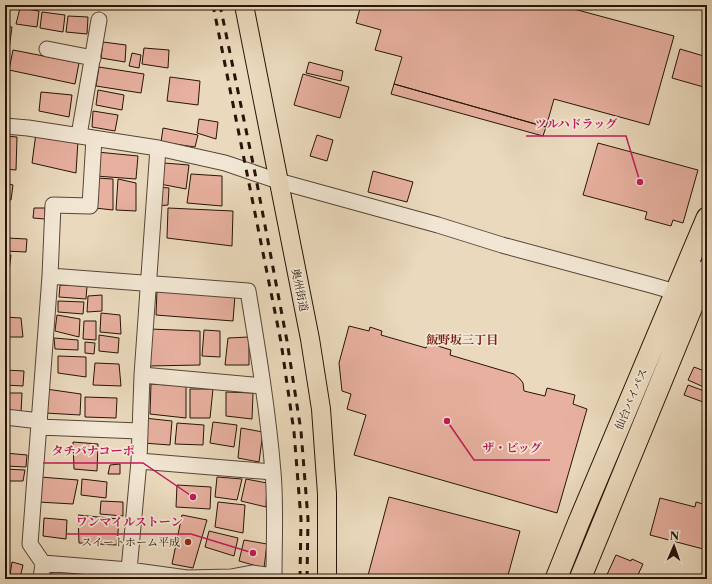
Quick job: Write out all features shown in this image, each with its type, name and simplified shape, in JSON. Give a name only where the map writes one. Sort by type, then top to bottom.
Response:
[{"type":"highway","name":"仙台バイパス","points":[[580,579],[693,297],[707,218]]},
{"type":"highway","name":"仙台バイパス","points":[[556,579],[578,524],[707,270]]},
{"type":"main road","name":"奥州街道","points":[[244,5],[310,339],[321,409],[327,494],[327,579]]},
{"type":"street","points":[[79,135],[99,20]]},
{"type":"street","points":[[48,49],[93,58]]},
{"type":"street","points":[[5,126],[79,135],[158,148],[225,163],[278,181],[438,225],[502,245],[693,297]]},
{"type":"street","points":[[41,579],[43,563],[30,544],[50,276],[53,205],[90,206],[94,138]]},
{"type":"street","points":[[128,570],[139,461],[142,375],[158,148]]},
{"type":"street","points":[[43,563],[128,570],[187,578],[231,577],[252,573],[274,576],[275,509],[273,472],[263,386],[248,291],[50,276]]},
{"type":"street","points":[[142,375],[263,386]]},
{"type":"street","points":[[5,417],[39,424],[139,431]]},
{"type":"street","points":[[139,461],[273,472]]},
{"type":"building","points":[[361,5],[559,5],[674,36],[649,125],[554,99],[546,127],[394,84],[402,57],[375,50],[381,30],[356,23]]},
{"type":"building","points":[[20,8],[39,11],[37,27],[16,24]]},
{"type":"building","points":[[42,12],[65,15],[63,32],[40,28]]},
{"type":"building","points":[[68,16],[88,17],[87,34],[66,32]]},
{"type":"building","points":[[5,26],[12,27],[9,49],[5,49]]},
{"type":"building","points":[[103,42],[126,45],[125,62],[101,58]]},
{"type":"building","points":[[144,48],[169,50],[168,68],[142,64]]},
{"type":"building","points":[[680,49],[707,57],[707,88],[672,78]]},
{"type":"building","points":[[13,50],[79,63],[75,84],[9,70]]},
{"type":"building","points":[[132,53],[141,55],[139,68],[129,66]]},
{"type":"building","points":[[309,62],[343,71],[341,81],[306,73]]},
{"type":"building","points":[[99,67],[144,74],[141,93],[96,86]]},
{"type":"building","points":[[303,74],[349,87],[340,118],[294,105]]},
{"type":"building","points":[[170,77],[200,81],[198,105],[167,101]]},
{"type":"building","points":[[394,84],[546,127],[543,136],[391,94]]},
{"type":"building","points":[[98,90],[124,95],[122,110],[96,105]]},
{"type":"building","points":[[41,92],[72,95],[69,117],[39,111]]},
{"type":"building","points":[[93,111],[118,115],[115,131],[92,127]]},
{"type":"building","points":[[199,119],[218,122],[216,139],[197,133]]},
{"type":"building","points":[[163,128],[198,135],[195,147],[161,142]]},
{"type":"building","points":[[36,133],[78,140],[76,173],[32,163]]},
{"type":"building","points":[[317,135],[333,140],[327,161],[310,156]]},
{"type":"building","points":[[5,136],[17,137],[16,170],[5,169]]},
{"type":"building","points":[[598,143],[698,170],[683,223],[673,220],[671,226],[645,219],[647,212],[583,195]]},
{"type":"building","points":[[97,152],[138,156],[136,179],[96,176]]},
{"type":"building","points":[[164,163],[189,165],[186,189],[160,184]]},
{"type":"building","points":[[373,171],[413,182],[407,202],[368,192]]},
{"type":"building","points":[[191,174],[222,176],[222,206],[187,203]]},
{"type":"building","points":[[96,178],[113,179],[113,210],[95,208]]},
{"type":"building","points":[[118,179],[136,183],[136,211],[116,210]]},
{"type":"building","points":[[5,183],[13,185],[11,200],[5,199]]},
{"type":"building","points":[[158,187],[169,188],[168,205],[157,206]]},
{"type":"building","points":[[5,208],[9,208],[7,236],[5,235]]},
{"type":"building","points":[[34,208],[45,208],[45,219],[33,218]]},
{"type":"building","points":[[168,208],[233,211],[232,246],[167,238]]},
{"type":"building","points":[[7,238],[27,239],[26,252],[5,251]]},
{"type":"building","points":[[5,254],[11,255],[9,271],[5,270]]},
{"type":"building","points":[[60,285],[87,286],[86,299],[59,297]]},
{"type":"building","points":[[157,290],[235,295],[233,321],[156,315]]},
{"type":"building","points":[[102,295],[102,311],[87,312],[88,296]]},
{"type":"building","points":[[58,301],[84,302],[83,314],[58,312]]},
{"type":"building","points":[[101,313],[120,315],[121,334],[100,332]]},
{"type":"building","points":[[57,315],[80,319],[79,337],[55,331]]},
{"type":"building","points":[[5,317],[21,318],[23,337],[6,337]]},
{"type":"building","points":[[84,321],[96,321],[96,340],[83,339]]},
{"type":"building","points":[[349,326],[369,331],[370,327],[382,331],[381,335],[426,348],[428,343],[451,350],[450,355],[514,374],[523,383],[524,391],[545,396],[547,388],[575,395],[573,404],[587,409],[557,513],[354,455],[366,415],[347,409],[351,394],[342,391],[339,363]]},
{"type":"building","points":[[150,329],[200,331],[200,365],[147,366]]},
{"type":"building","points":[[204,330],[220,331],[220,357],[202,356]]},
{"type":"building","points":[[99,335],[119,338],[118,353],[99,351]]},
{"type":"building","points":[[249,337],[249,365],[225,365],[228,338]]},
{"type":"building","points":[[54,338],[78,340],[78,350],[55,349]]},
{"type":"building","points":[[85,342],[95,343],[94,354],[85,353]]},
{"type":"building","points":[[58,356],[86,357],[86,377],[58,373]]},
{"type":"building","points":[[95,363],[119,364],[121,386],[93,385]]},
{"type":"building","points":[[694,367],[707,372],[706,388],[688,380]]},
{"type":"building","points":[[5,370],[24,371],[23,386],[5,385]]},
{"type":"building","points":[[151,384],[186,386],[186,418],[150,414]]},
{"type":"building","points":[[688,385],[707,392],[703,402],[684,395]]},
{"type":"building","points":[[46,389],[81,394],[80,415],[45,413]]},
{"type":"building","points":[[190,389],[213,389],[210,418],[190,418]]},
{"type":"building","points":[[226,392],[253,393],[252,419],[226,416]]},
{"type":"building","points":[[5,393],[22,393],[21,413],[5,412]]},
{"type":"building","points":[[85,397],[117,398],[116,418],[85,417]]},
{"type":"building","points":[[144,418],[172,421],[170,445],[143,443]]},
{"type":"building","points":[[213,422],[237,425],[234,447],[210,443]]},
{"type":"building","points":[[177,423],[204,425],[203,445],[175,444]]},
{"type":"building","points":[[241,428],[263,432],[259,462],[238,458]]},
{"type":"building","points":[[73,442],[98,444],[97,471],[74,469]]},
{"type":"building","points":[[5,453],[27,455],[26,467],[5,466]]},
{"type":"building","points":[[120,464],[120,474],[108,474],[110,465]]},
{"type":"building","points":[[5,469],[25,470],[23,481],[5,481]]},
{"type":"building","points":[[40,477],[78,480],[73,504],[38,502]]},
{"type":"building","points":[[217,477],[242,479],[237,500],[215,497]]},
{"type":"building","points":[[82,479],[107,482],[106,498],[81,495]]},
{"type":"building","points":[[246,479],[267,483],[266,507],[241,501]]},
{"type":"building","points":[[177,485],[211,487],[210,509],[176,507]]},
{"type":"building","points":[[389,497],[520,531],[507,579],[367,579]]},
{"type":"building","points":[[660,498],[695,507],[696,502],[707,505],[707,550],[650,535]]},
{"type":"building","points":[[101,501],[123,502],[123,516],[100,514]]},
{"type":"building","points":[[218,502],[245,505],[243,533],[215,527]]},
{"type":"building","points":[[78,515],[119,519],[117,545],[79,543]]},
{"type":"building","name":"スイートホーム平成","points":[[182,515],[207,520],[193,568],[172,564]]},
{"type":"building","points":[[44,518],[67,520],[66,539],[43,536]]},
{"type":"building","points":[[209,531],[238,538],[234,556],[205,547]]},
{"type":"building","points":[[244,540],[267,544],[264,568],[239,561]]},
{"type":"building","points":[[616,555],[631,561],[632,559],[643,564],[636,579],[605,579]]},
{"type":"building","points":[[12,562],[23,565],[20,578],[10,575]]},
{"type":"building","points":[[52,566],[90,575],[90,579],[52,579]]},
{"type":"railway","points":[[213,5],[281,342],[294,432],[301,519],[300,579]]},
{"type":"railway","points":[[220,5],[255,173],[287,341],[301,431],[308,519],[307,579]]},
{"type":"place","name":"ツルハドラッグ","points":[[640,182]]},
{"type":"place","name":"ザ・ビッグ","points":[[447,421]]},
{"type":"place","name":"タチバナコーポ","points":[[193,497]]},
{"type":"place","name":"スイートホーム平成","points":[[188,542]]},
{"type":"place","name":"ワンマイルストーン","points":[[253,553]]},
{"type":"district","name":"飯野坂三丁目","points":[[462,339]]}]
